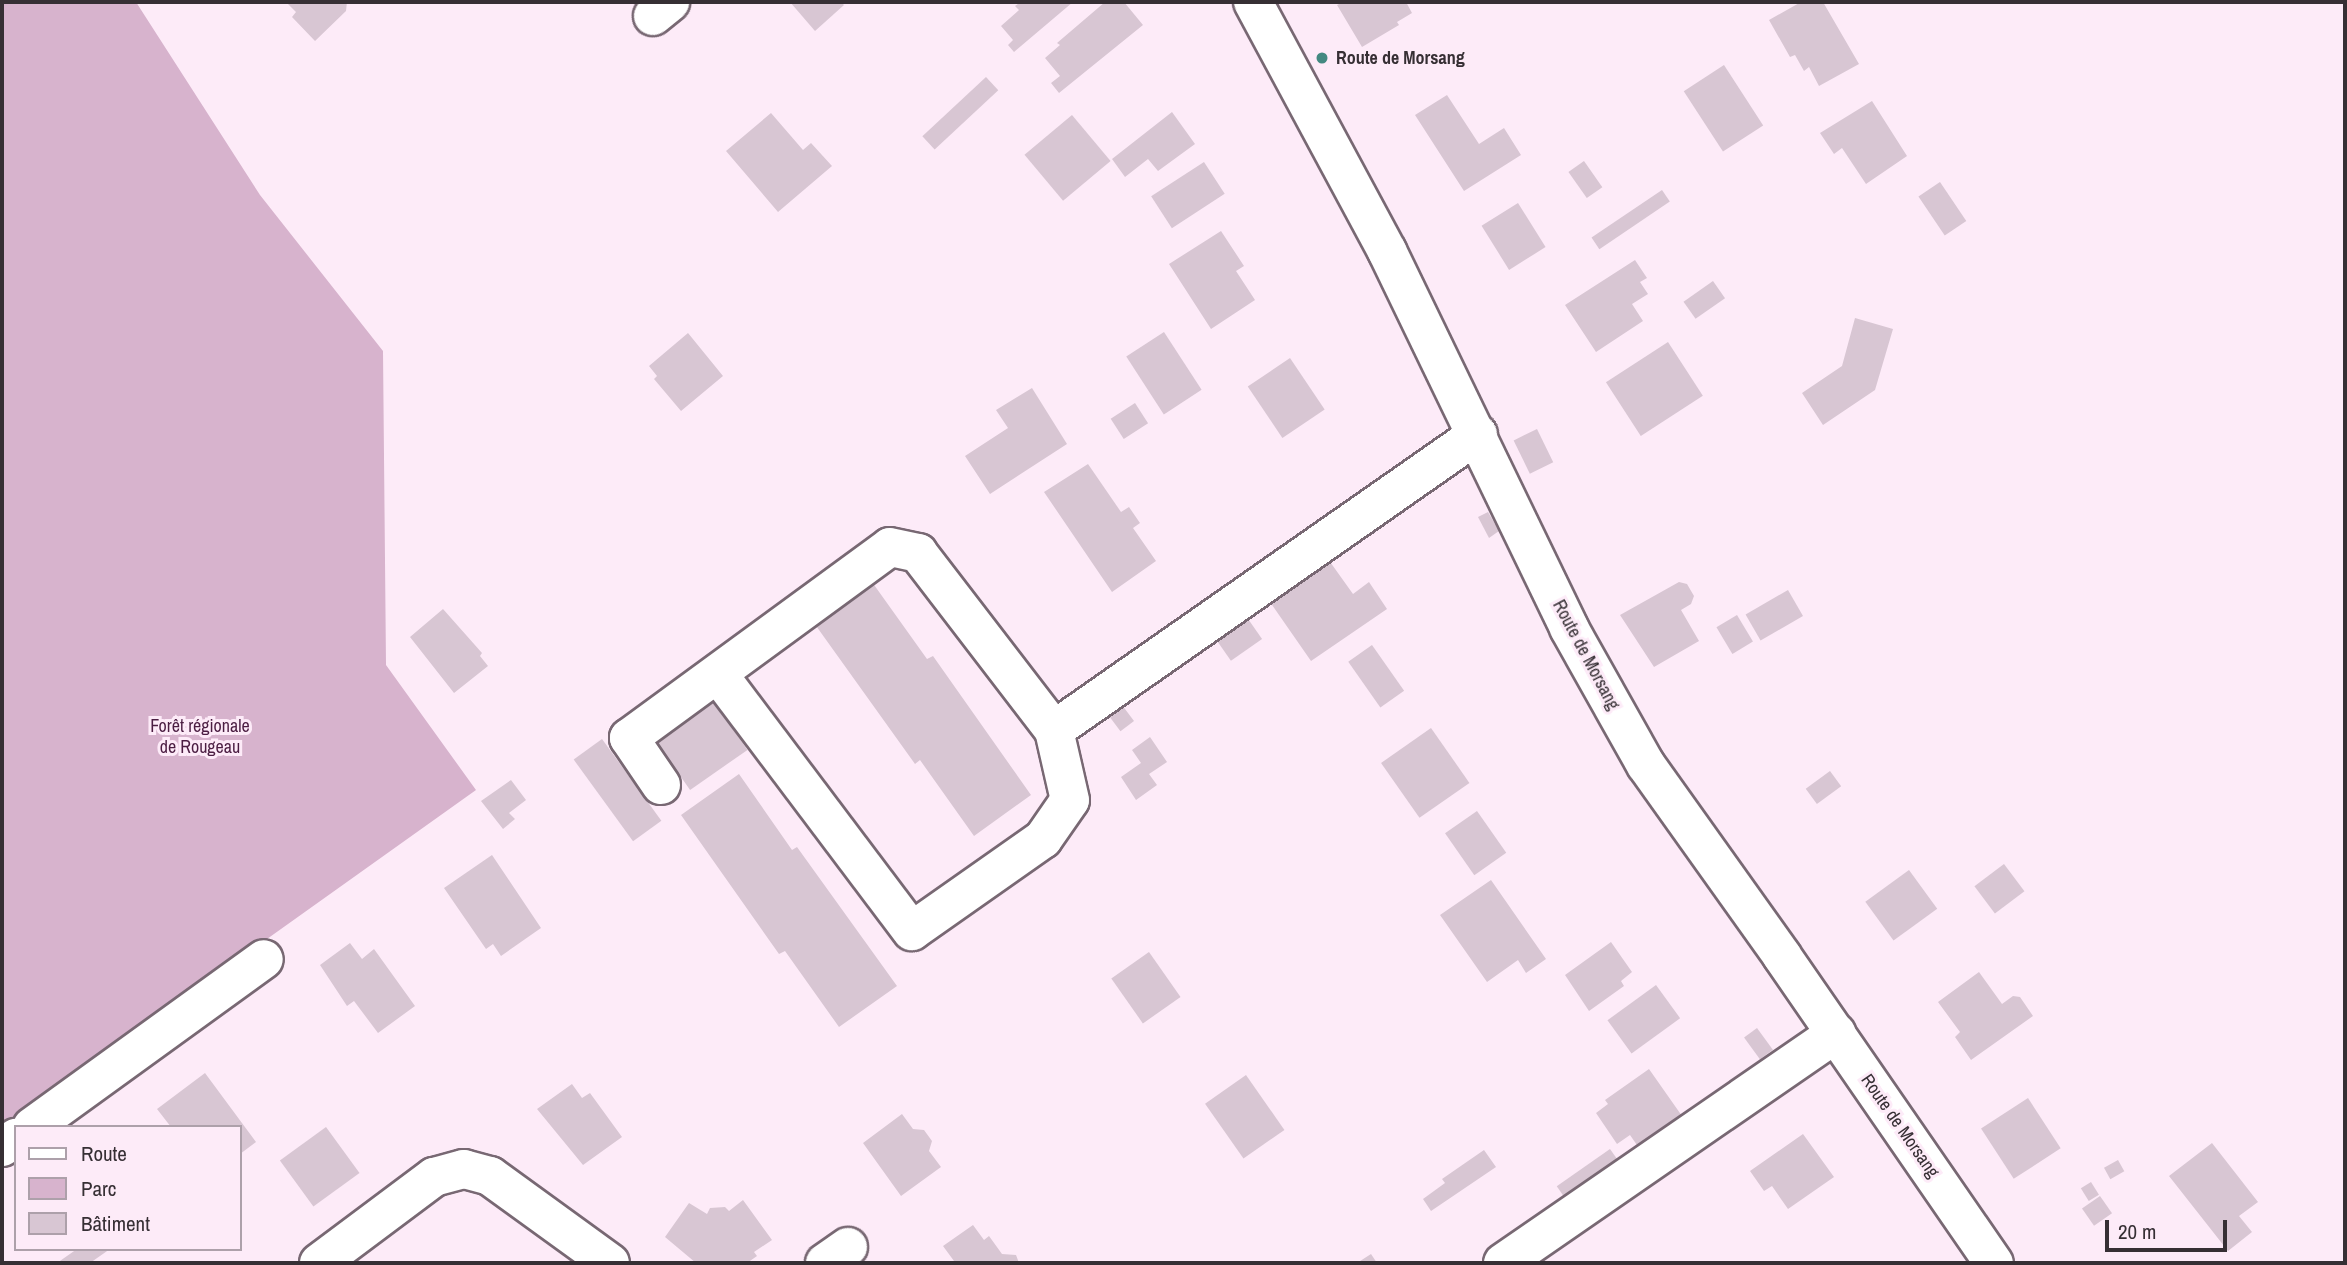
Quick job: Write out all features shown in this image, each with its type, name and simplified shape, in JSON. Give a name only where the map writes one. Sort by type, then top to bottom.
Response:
[{"type":"street","name":"Route de Morsang","points":[[1253,2],[1387,251],[1478,434],[1569,628],[1646,765],[1836,1033],[1994,1263]]},
{"type":"street","points":[[1054,730],[1478,434]]},
{"type":"street","points":[[662,785],[629,738],[890,547],[918,553],[1054,730],[1070,800],[1044,839],[912,931],[718,674]]},
{"type":"street","points":[[35,1125],[264,959]]},
{"type":"street","points":[[1503,1263],[1836,1033]]},
{"type":"street","points":[[319,1263],[434,1177],[464,1169],[490,1176],[610,1263]]},
{"type":"green space","name":"Forêt régionale de Rougeau","points":[[2,2],[136,2],[260,195],[383,351],[386,665],[476,790],[2,1128]]},
{"type":"building","points":[[286,2],[347,2],[346,11],[315,41],[292,17],[296,12]]},
{"type":"building","points":[[790,2],[841,2],[844,5],[815,31]]},
{"type":"building","points":[[1021,2],[1073,2],[1014,52],[1008,45],[1013,40],[1001,26],[1019,10],[1015,6]]},
{"type":"building","points":[[1105,2],[1124,2],[1143,25],[1059,93],[1051,83],[1060,76],[1045,58],[1060,45],[1057,43]]},
{"type":"building","points":[[1343,2],[1406,2],[1412,13],[1397,22],[1399,25],[1362,47],[1337,5]]},
{"type":"building","points":[[1801,2],[1823,2],[1859,64],[1819,86],[1809,67],[1804,71],[1795,55],[1790,57],[1769,20]]},
{"type":"building","points":[[1724,65],[1763,125],[1723,152],[1684,91]]},
{"type":"building","points":[[986,77],[998,90],[935,149],[922,136]]},
{"type":"building","points":[[1447,95],[1479,144],[1504,128],[1521,155],[1464,191],[1415,115]]},
{"type":"building","points":[[1872,101],[1907,156],[1866,184],[1842,148],[1834,154],[1820,133]]},
{"type":"building","points":[[1172,112],[1195,144],[1158,171],[1148,159],[1125,177],[1112,159]]},
{"type":"building","points":[[771,113],[803,150],[811,143],[832,166],[778,212],[726,151]]},
{"type":"building","points":[[1072,115],[1111,161],[1063,201],[1025,155]]},
{"type":"building","points":[[1584,161],[1602,187],[1587,198],[1568,172]]},
{"type":"building","points":[[1204,162],[1225,194],[1172,228],[1151,196]]},
{"type":"building","points":[[1940,182],[1966,221],[1945,236],[1918,197]]},
{"type":"building","points":[[1662,190],[1670,202],[1599,249],[1592,238]]},
{"type":"building","points":[[1518,203],[1546,247],[1509,270],[1482,226]]},
{"type":"building","points":[[1221,231],[1244,266],[1236,271],[1255,300],[1211,329],[1169,264]]},
{"type":"building","points":[[1635,260],[1647,278],[1640,282],[1648,294],[1632,304],[1643,321],[1596,352],[1565,305]]},
{"type":"building","points":[[1713,281],[1725,298],[1696,319],[1684,302]]},
{"type":"building","points":[[1855,318],[1893,329],[1875,390],[1823,425],[1802,393],[1842,366]]},
{"type":"building","points":[[1164,332],[1202,390],[1164,414],[1126,357]]},
{"type":"building","points":[[688,333],[723,376],[681,411],[654,379],[657,376],[649,366]]},
{"type":"building","points":[[1668,342],[1703,396],[1641,436],[1606,382]]},
{"type":"building","points":[[1290,358],[1325,409],[1282,438],[1248,387]]},
{"type":"building","points":[[1032,388],[1067,444],[990,494],[965,456],[1008,428],[996,410]]},
{"type":"building","points":[[1135,403],[1148,423],[1124,439],[1111,419]]},
{"type":"building","points":[[1537,429],[1553,462],[1530,474],[1514,440]]},
{"type":"building","points":[[1088,464],[1121,512],[1129,507],[1140,523],[1133,528],[1156,561],[1112,592],[1044,492]]},
{"type":"building","points":[[1488,512],[1499,531],[1489,538],[1478,517]]},
{"type":"building","points":[[1328,559],[1353,594],[1369,582],[1387,609],[1311,661],[1268,599]]},
{"type":"building","points":[[872,582],[927,659],[933,656],[1031,795],[974,836],[920,760],[915,764],[814,623]]},
{"type":"building","points":[[1679,582],[1687,584],[1694,596],[1691,604],[1681,610],[1699,641],[1654,667],[1620,615]]},
{"type":"building","points":[[1788,590],[1803,616],[1761,640],[1746,614]]},
{"type":"building","points":[[443,609],[482,653],[480,656],[488,666],[454,693],[410,637]]},
{"type":"building","points":[[1737,615],[1753,642],[1732,654],[1716,627]]},
{"type":"building","points":[[1246,616],[1262,639],[1231,661],[1215,638]]},
{"type":"building","points":[[1372,645],[1404,691],[1380,708],[1348,662]]},
{"type":"building","points":[[709,695],[747,750],[690,790],[652,735]]},
{"type":"building","points":[[1119,701],[1134,721],[1120,731],[1105,711]]},
{"type":"building","points":[[1431,728],[1469,783],[1419,818],[1381,763]]},
{"type":"building","points":[[1150,737],[1167,762],[1149,774],[1157,785],[1136,800],[1121,777],[1141,763],[1132,750]]},
{"type":"building","points":[[602,739],[661,821],[633,841],[574,760]]},
{"type":"building","points":[[1830,771],[1841,786],[1817,804],[1806,789]]},
{"type":"building","points":[[739,774],[792,850],[797,847],[897,986],[839,1027],[785,951],[779,954],[681,815]]},
{"type":"building","points":[[511,780],[526,800],[509,813],[515,819],[503,829],[481,801]]},
{"type":"building","points":[[1477,811],[1506,853],[1474,875],[1445,833]]},
{"type":"building","points":[[492,855],[541,928],[501,956],[493,944],[486,949],[444,888]]},
{"type":"building","points":[[2004,864],[2024,891],[1995,913],[1974,886]]},
{"type":"building","points":[[1909,870],[1937,909],[1894,941],[1865,902]]},
{"type":"building","points":[[1491,880],[1546,959],[1526,973],[1518,960],[1487,982],[1440,915]]},
{"type":"building","points":[[1611,942],[1632,972],[1621,981],[1624,986],[1589,1011],[1565,975]]},
{"type":"building","points":[[350,943],[362,959],[374,949],[415,1006],[378,1033],[354,1001],[347,1006],[320,965]]},
{"type":"building","points":[[1149,952],[1181,997],[1143,1023],[1111,978]]},
{"type":"building","points":[[1979,972],[2002,1004],[2013,996],[2020,997],[2033,1016],[1971,1060],[1955,1037],[1960,1032],[1938,1002]]},
{"type":"building","points":[[1656,985],[1680,1018],[1632,1053],[1607,1020]]},
{"type":"building","points":[[1757,1028],[1773,1050],[1760,1059],[1744,1037]]},
{"type":"building","points":[[1649,1069],[1682,1116],[1639,1148],[1630,1135],[1617,1144],[1596,1113],[1608,1104],[1605,1100]]},
{"type":"building","points":[[205,1073],[256,1142],[242,1152],[242,1125],[169,1125],[157,1109]]},
{"type":"building","points":[[1246,1075],[1284,1130],[1243,1159],[1205,1104]]},
{"type":"building","points":[[572,1084],[582,1098],[590,1093],[622,1137],[583,1165],[537,1109]]},
{"type":"building","points":[[2028,1098],[2061,1148],[2014,1179],[1981,1128]]},
{"type":"building","points":[[902,1114],[913,1129],[924,1130],[932,1141],[929,1151],[941,1167],[901,1196],[863,1143]]},
{"type":"building","points":[[326,1127],[360,1173],[313,1207],[280,1161]]},
{"type":"building","points":[[1803,1134],[1834,1177],[1788,1209],[1772,1186],[1764,1191],[1750,1171]]},
{"type":"building","points":[[2212,1143],[2258,1202],[2239,1216],[2252,1232],[2228,1251],[2169,1176]]},
{"type":"building","points":[[1610,1149],[1619,1162],[1566,1199],[1557,1186]]},
{"type":"building","points":[[1484,1150],[1496,1167],[1431,1211],[1423,1199],[1445,1183],[1442,1179]]},
{"type":"building","points":[[2118,1160],[2124,1171],[2110,1179],[2104,1168]]},
{"type":"building","points":[[2091,1182],[2099,1195],[2089,1201],[2081,1188]]},
{"type":"building","points":[[2100,1196],[2112,1213],[2094,1226],[2082,1209]]},
{"type":"building","points":[[743,1200],[772,1240],[754,1252],[757,1256],[747,1263],[696,1263],[665,1237],[689,1203],[707,1214],[710,1208],[725,1207],[729,1211]]},
{"type":"building","points":[[973,1225],[984,1240],[989,1236],[1002,1254],[1016,1255],[1019,1263],[951,1263],[954,1261],[943,1246]]},
{"type":"building","points":[[74,1251],[107,1251],[90,1263],[57,1263]]},
{"type":"building","points":[[1371,1254],[1377,1263],[1357,1263]]},
{"type":"place","name":"Route de Morsang","points":[[1322,58]]}]
